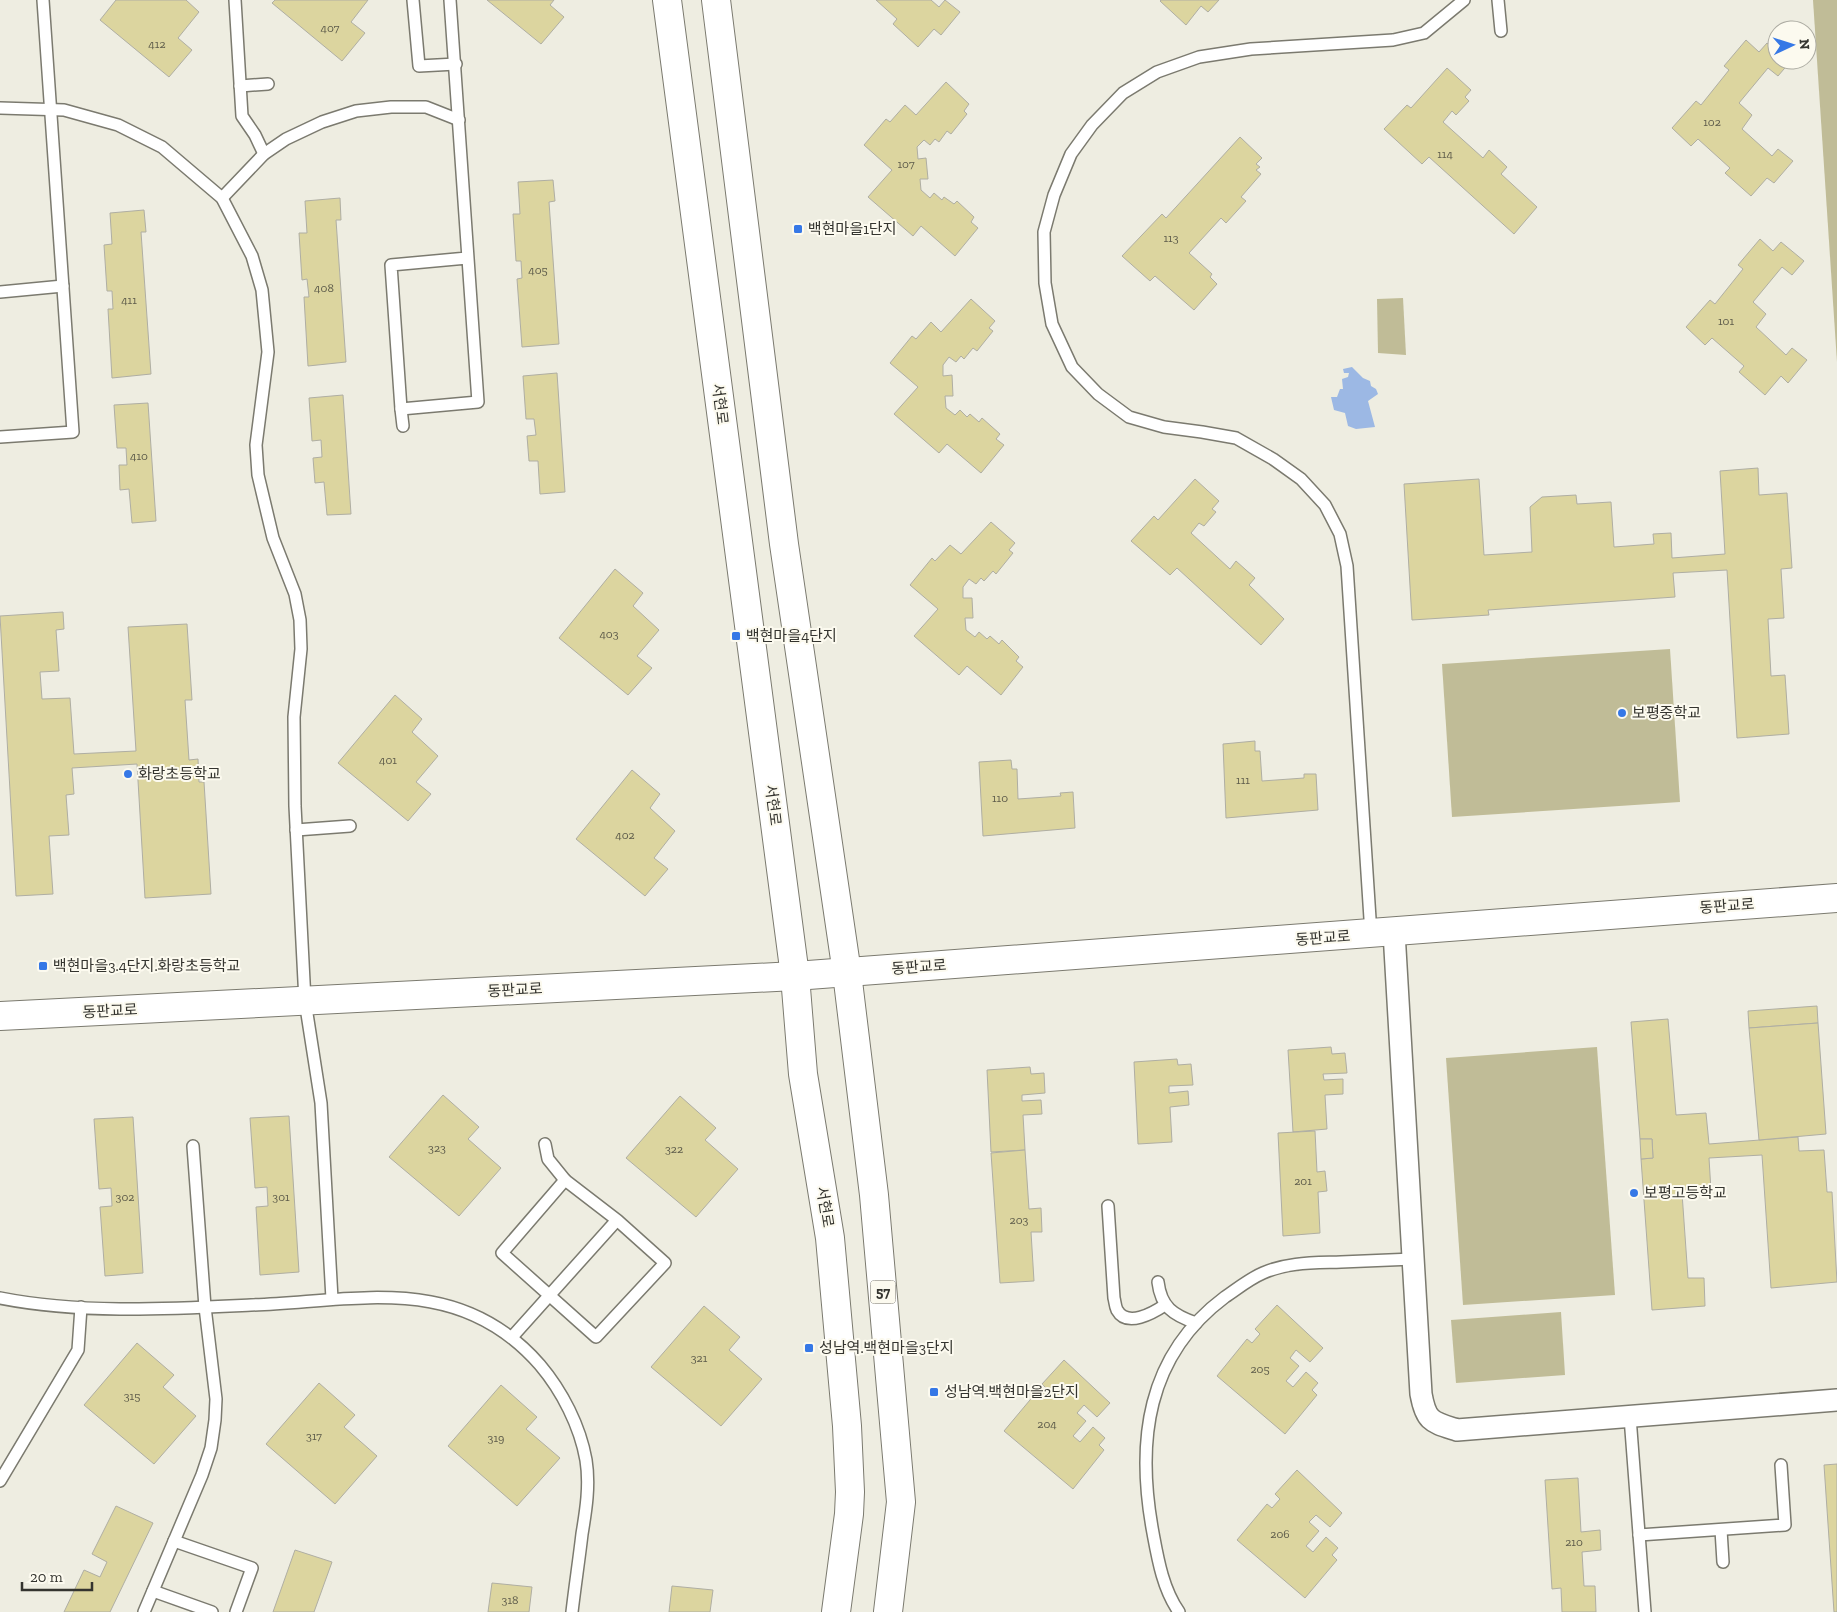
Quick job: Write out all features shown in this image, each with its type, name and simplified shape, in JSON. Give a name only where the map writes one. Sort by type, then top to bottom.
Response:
[{"type":"main road","name":"서현로","points":[[667,0],[795,976],[803,1074],[830,1238],[847,1426],[849,1507],[836,1612]]},
{"type":"main road","points":[[716,0],[784,544],[847,972]]},
{"type":"main road","name":"동판교로","points":[[0,1016],[795,976],[1837,898]]},
{"type":"main road","name":"57","points":[[847,972],[874,1195],[901,1502],[888,1612]]},
{"type":"street","points":[[1382,933],[1414,1259],[1421,1394],[1424,1412],[1437,1424],[1457,1430],[1837,1400]]},
{"type":"lane","points":[[0,437],[73,432],[49,109],[43,0]]},
{"type":"lane","points":[[235,0],[242,116],[255,135],[264,154]]},
{"type":"lane","points":[[413,0],[419,66],[456,64]]},
{"type":"lane","points":[[401,409],[478,402],[467,258],[456,64],[450,0]]},
{"type":"lane","points":[[1382,933],[1347,566],[1340,534],[1325,506],[1301,479],[1273,459],[1236,438],[1164,428],[1129,417],[1098,394],[1072,367],[1052,324],[1045,283],[1044,232],[1054,195],[1071,154],[1092,125],[1123,92],[1157,72],[1199,57],[1251,48],[1393,40],[1424,33],[1464,0]]},
{"type":"lane","points":[[1498,0],[1501,31]]},
{"type":"lane","points":[[240,86],[268,84]]},
{"type":"lane","points":[[222,198],[264,154],[286,139],[322,122],[356,111],[391,107],[426,107],[459,120]]},
{"type":"lane","points":[[0,108],[64,110],[118,125],[162,147],[222,198],[252,256],[262,290],[268,352],[256,446],[258,475],[273,538],[295,594],[300,620],[301,649],[294,717],[293,750],[296,830],[305,1001],[321,1103],[332,1299]]},
{"type":"lane","points":[[402,426],[391,265],[467,258]]},
{"type":"lane","points":[[0,292],[62,286]]},
{"type":"lane","points":[[296,830],[350,826]]},
{"type":"lane","points":[[545,1144],[548,1158],[565,1180],[617,1220],[665,1263],[596,1337],[502,1253],[565,1180]]},
{"type":"lane","points":[[144,1612],[202,1475],[211,1448],[215,1420],[216,1398],[205,1307],[192,1146]]},
{"type":"lane","points":[[1108,1206],[1116,1309],[1123,1316],[1131,1318],[1143,1316],[1165,1305]]},
{"type":"lane","points":[[512,1337],[617,1220]]},
{"type":"lane","points":[[1179,1612],[1173,1604],[1159,1563],[1150,1520],[1146,1485],[1146,1446],[1150,1417],[1158,1383],[1169,1357],[1188,1331],[1212,1307],[1261,1274],[1279,1267],[1299,1263],[1414,1259]]},
{"type":"lane","points":[[1158,1282],[1160,1295],[1165,1305],[1181,1318],[1196,1324]]},
{"type":"lane","points":[[0,1298],[81,1307],[205,1307],[268,1305],[378,1296],[445,1304],[468,1312],[491,1324],[512,1337],[551,1378],[566,1403],[578,1431],[586,1461],[588,1495],[572,1612]]},
{"type":"lane","points":[[2,1475],[78,1350],[81,1307]]},
{"type":"lane","points":[[1630,1416],[1645,1612]]},
{"type":"lane","points":[[1639,1535],[1785,1525],[1781,1465]]},
{"type":"lane","points":[[1721,1530],[1723,1562]]},
{"type":"lane","points":[[174,1541],[252,1568],[236,1612]]},
{"type":"lane","points":[[153,1591],[212,1612]]},
{"type":"shaded area","points":[[1813,0],[1837,0],[1837,362],[1817,60],[1817,20],[1814,20]]},
{"type":"shaded area","points":[[1403,298],[1406,355],[1378,353],[1377,299]]},
{"type":"shaded area","points":[[1670,649],[1680,802],[1452,817],[1442,664]]},
{"type":"shaded area","points":[[1597,1047],[1615,1295],[1463,1305],[1446,1058]]},
{"type":"shaded area","points":[[1561,1312],[1565,1375],[1456,1383],[1451,1320]]},
{"type":"water","points":[[1352,367],[1363,378],[1370,381],[1371,386],[1376,389],[1378,394],[1368,401],[1375,427],[1356,429],[1348,426],[1345,413],[1334,410],[1331,397],[1337,397],[1340,389],[1343,389],[1342,379],[1348,377],[1349,373],[1344,373],[1343,369]]},
{"type":"building","points":[[116,0],[186,0],[199,12],[178,38],[192,50],[169,77],[100,20]]},
{"type":"building","points":[[275,0],[368,0],[351,22],[365,33],[342,61],[272,3]]},
{"type":"building","points":[[487,0],[554,0],[550,5],[564,17],[541,44]]},
{"type":"building","points":[[876,0],[931,0],[939,7],[945,0],[960,12],[941,35],[934,29],[918,47],[893,24],[897,19]]},
{"type":"building","points":[[1161,0],[1219,0],[1208,12],[1201,6],[1186,25]]},
{"type":"building","points":[[1746,40],[1759,52],[1767,43],[1767,69],[1739,103],[1752,115],[1742,129],[1772,156],[1778,149],[1793,161],[1774,183],[1767,178],[1751,196],[1725,173],[1730,168],[1698,139],[1691,146],[1672,128],[1696,101],[1701,105],[1729,70],[1724,66]]},
{"type":"building","points":[[1447,68],[1471,90],[1465,97],[1469,101],[1456,115],[1452,111],[1443,122],[1483,158],[1489,150],[1507,167],[1501,174],[1537,207],[1514,234],[1429,157],[1422,164],[1384,129],[1407,105],[1411,108]]},
{"type":"building","points":[[1770,70],[1783,70],[1778,76]]},
{"type":"building","points":[[946,82],[969,104],[964,111],[967,114],[951,134],[947,131],[939,142],[935,139],[930,145],[924,140],[917,147],[918,159],[926,158],[928,179],[920,179],[921,190],[930,198],[934,193],[942,200],[944,197],[954,204],[957,201],[974,217],[971,222],[978,228],[955,256],[921,226],[913,236],[868,197],[892,170],[864,145],[886,119],[890,122],[905,105],[916,115]]},
{"type":"building","points":[[1240,137],[1262,158],[1256,164],[1260,167],[1256,170],[1261,174],[1241,197],[1246,201],[1226,223],[1221,218],[1189,253],[1212,274],[1210,277],[1217,284],[1194,310],[1155,276],[1150,281],[1122,256],[1162,214],[1166,218]]},
{"type":"building","points":[[553,180],[555,201],[549,202],[559,344],[522,347],[517,279],[522,278],[521,261],[516,261],[513,214],[520,214],[518,182]]},
{"type":"building","points":[[340,198],[341,220],[336,220],[346,362],[308,366],[304,297],[309,297],[307,279],[302,280],[299,233],[307,233],[305,201]]},
{"type":"building","points":[[144,210],[146,232],[141,232],[151,374],[112,378],[108,309],[113,309],[112,291],[107,291],[104,245],[112,244],[110,213]]},
{"type":"building","points":[[1760,239],[1773,251],[1781,242],[1804,261],[1792,275],[1782,267],[1753,302],[1766,314],[1756,327],[1786,355],[1792,348],[1807,360],[1788,383],[1781,376],[1765,395],[1739,372],[1744,366],[1712,338],[1705,345],[1686,327],[1710,300],[1715,304],[1743,269],[1738,265]]},
{"type":"building","points":[[971,299],[995,321],[989,328],[993,331],[977,351],[973,348],[964,359],[961,356],[956,362],[949,357],[943,365],[943,376],[952,375],[953,396],[945,396],[946,408],[955,415],[960,410],[967,417],[970,414],[979,422],[982,418],[1000,434],[996,439],[1004,445],[981,473],[947,444],[939,453],[894,414],[918,387],[890,363],[912,336],[916,339],[931,322],[941,332]]},
{"type":"building","points":[[557,373],[565,492],[540,494],[538,461],[529,461],[527,436],[536,435],[534,419],[526,419],[523,376]]},
{"type":"building","points":[[343,395],[351,514],[327,515],[324,482],[315,483],[313,458],[322,457],[321,440],[312,441],[309,398]]},
{"type":"building","points":[[148,403],[156,521],[132,523],[129,489],[120,490],[119,465],[127,465],[126,448],[117,448],[114,405]]},
{"type":"building","points":[[1758,468],[1759,495],[1787,493],[1792,568],[1781,569],[1784,618],[1768,619],[1771,676],[1785,675],[1789,734],[1737,738],[1727,570],[1673,573],[1675,597],[1488,610],[1489,615],[1412,620],[1404,484],[1479,479],[1484,555],[1532,552],[1530,507],[1542,497],[1576,495],[1577,504],[1611,502],[1614,547],[1654,544],[1653,534],[1671,533],[1672,558],[1725,554],[1720,471]]},
{"type":"building","points":[[1195,479],[1219,501],[1212,509],[1216,512],[1204,526],[1199,523],[1191,533],[1230,569],[1236,561],[1255,578],[1249,585],[1284,619],[1261,645],[1177,568],[1170,575],[1131,541],[1154,516],[1158,520]]},
{"type":"building","points":[[991,522],[1015,543],[1009,550],[1013,553],[996,574],[993,571],[984,581],[981,578],[976,584],[969,579],[963,587],[963,598],[972,598],[973,618],[965,618],[966,630],[975,637],[979,632],[987,639],[990,636],[999,644],[1002,640],[1019,657],[1016,661],[1023,667],[1001,695],[967,666],[959,675],[914,636],[938,609],[910,585],[932,558],[935,561],[950,545],[961,554]]},
{"type":"building","points":[[615,569],[643,593],[633,606],[659,630],[637,656],[652,668],[628,695],[559,638]]},
{"type":"building","points":[[63,612],[64,629],[56,630],[59,671],[40,672],[42,699],[70,698],[74,754],[136,751],[128,627],[187,624],[192,700],[185,700],[189,760],[198,759],[199,782],[204,782],[211,894],[145,898],[137,764],[72,768],[74,794],[66,795],[69,835],[49,836],[53,894],[16,896],[0,616]]},
{"type":"building","points":[[395,695],[422,719],[412,732],[438,756],[416,782],[431,794],[408,821],[338,763]]},
{"type":"building","points":[[1255,741],[1255,751],[1260,751],[1262,781],[1304,778],[1304,774],[1316,774],[1318,810],[1226,818],[1223,744]]},
{"type":"building","points":[[1011,760],[1012,769],[1017,769],[1018,799],[1061,796],[1060,793],[1073,792],[1075,828],[983,836],[979,762]]},
{"type":"building","points":[[632,770],[660,794],[650,808],[675,831],[654,858],[668,869],[645,896],[576,839]]},
{"type":"building","points":[[1817,1006],[1818,1023],[1749,1028],[1748,1011]]},
{"type":"building","points":[[1668,1019],[1676,1115],[1706,1113],[1709,1144],[1798,1137],[1799,1151],[1824,1150],[1827,1192],[1832,1192],[1837,1282],[1771,1288],[1762,1155],[1709,1158],[1711,1191],[1682,1193],[1688,1278],[1704,1278],[1705,1306],[1652,1310],[1641,1159],[1653,1158],[1652,1139],[1640,1139],[1631,1022]]},
{"type":"building","points":[[1818,1023],[1826,1134],[1759,1140],[1749,1028]]},
{"type":"building","points":[[1331,1047],[1332,1054],[1345,1053],[1347,1073],[1323,1074],[1324,1080],[1343,1079],[1343,1094],[1325,1095],[1327,1129],[1293,1132],[1288,1050]]},
{"type":"building","points":[[1177,1059],[1178,1065],[1191,1064],[1193,1085],[1169,1086],[1169,1093],[1188,1091],[1189,1105],[1170,1107],[1172,1142],[1138,1144],[1134,1062]]},
{"type":"building","points":[[1030,1067],[1031,1074],[1044,1073],[1045,1093],[1022,1095],[1022,1101],[1041,1100],[1042,1114],[1023,1115],[1025,1150],[991,1152],[987,1070]]},
{"type":"building","points":[[443,1095],[479,1127],[468,1139],[501,1168],[459,1216],[389,1157]]},
{"type":"building","points":[[680,1096],[716,1128],[705,1140],[738,1169],[696,1217],[626,1158]]},
{"type":"building","points":[[289,1116],[299,1272],[260,1275],[256,1207],[268,1206],[267,1187],[255,1188],[250,1118]]},
{"type":"building","points":[[133,1117],[143,1273],[105,1276],[100,1207],[112,1206],[111,1188],[99,1189],[94,1119]]},
{"type":"building","points":[[1315,1131],[1317,1172],[1325,1171],[1327,1191],[1318,1192],[1320,1233],[1283,1236],[1278,1133]]},
{"type":"building","points":[[1640,1139],[1652,1139],[1653,1158],[1641,1159]]},
{"type":"building","points":[[1025,1150],[1029,1209],[1041,1208],[1042,1232],[1031,1232],[1034,1281],[1000,1283],[991,1153]]},
{"type":"building","points":[[1277,1305],[1323,1348],[1310,1362],[1296,1350],[1290,1358],[1299,1366],[1286,1381],[1293,1387],[1306,1372],[1318,1383],[1312,1390],[1317,1395],[1285,1434],[1217,1376],[1247,1339],[1252,1343],[1260,1334],[1255,1329]]},
{"type":"building","points":[[704,1306],[740,1337],[729,1350],[762,1379],[721,1426],[651,1367]]},
{"type":"building","points":[[137,1343],[174,1375],[163,1387],[196,1416],[154,1464],[84,1405]]},
{"type":"building","points":[[1064,1360],[1110,1403],[1097,1417],[1084,1405],[1077,1413],[1086,1421],[1073,1436],[1080,1442],[1093,1427],[1105,1438],[1099,1445],[1104,1450],[1073,1489],[1004,1431],[1035,1394],[1039,1398],[1047,1389],[1042,1384]]},
{"type":"building","points":[[319,1383],[355,1415],[344,1427],[377,1456],[335,1504],[266,1444]]},
{"type":"building","points":[[501,1385],[537,1417],[526,1429],[560,1458],[517,1506],[448,1446]]},
{"type":"building","points":[[1837,1464],[1837,1612],[1834,1612],[1824,1465]]},
{"type":"building","points":[[1297,1470],[1342,1513],[1330,1527],[1316,1515],[1309,1522],[1319,1531],[1306,1546],[1313,1552],[1326,1537],[1338,1548],[1332,1555],[1337,1560],[1305,1598],[1237,1540],[1267,1504],[1272,1508],[1280,1499],[1275,1494]]},
{"type":"building","points":[[1578,1478],[1581,1532],[1600,1530],[1601,1550],[1582,1552],[1584,1586],[1595,1586],[1596,1612],[1562,1612],[1561,1588],[1552,1589],[1545,1480]]},
{"type":"building","points":[[116,1506],[153,1523],[110,1612],[64,1612],[84,1570],[100,1577],[107,1562],[92,1554]]},
{"type":"building","points":[[295,1550],[332,1562],[314,1612],[273,1612]]},
{"type":"building","points":[[492,1583],[532,1587],[529,1612],[488,1612]]},
{"type":"building","points":[[672,1586],[713,1590],[710,1612],[669,1612]]},
{"type":"place","name":"백현마을1단지","points":[[798,229]]},
{"type":"place","name":"백현마을4단지","points":[[736,636]]},
{"type":"place","name":"보평중학교","points":[[1622,713]]},
{"type":"place","name":"화랑초등학교","points":[[128,774]]},
{"type":"place","name":"백현마을3.4단지.화랑초등학교","points":[[43,966]]},
{"type":"place","name":"보평고등학교","points":[[1634,1193]]},
{"type":"place","name":"성남역.백현마을3단지","points":[[809,1348]]},
{"type":"place","name":"성남역.백현마을2단지","points":[[934,1392]]}]
